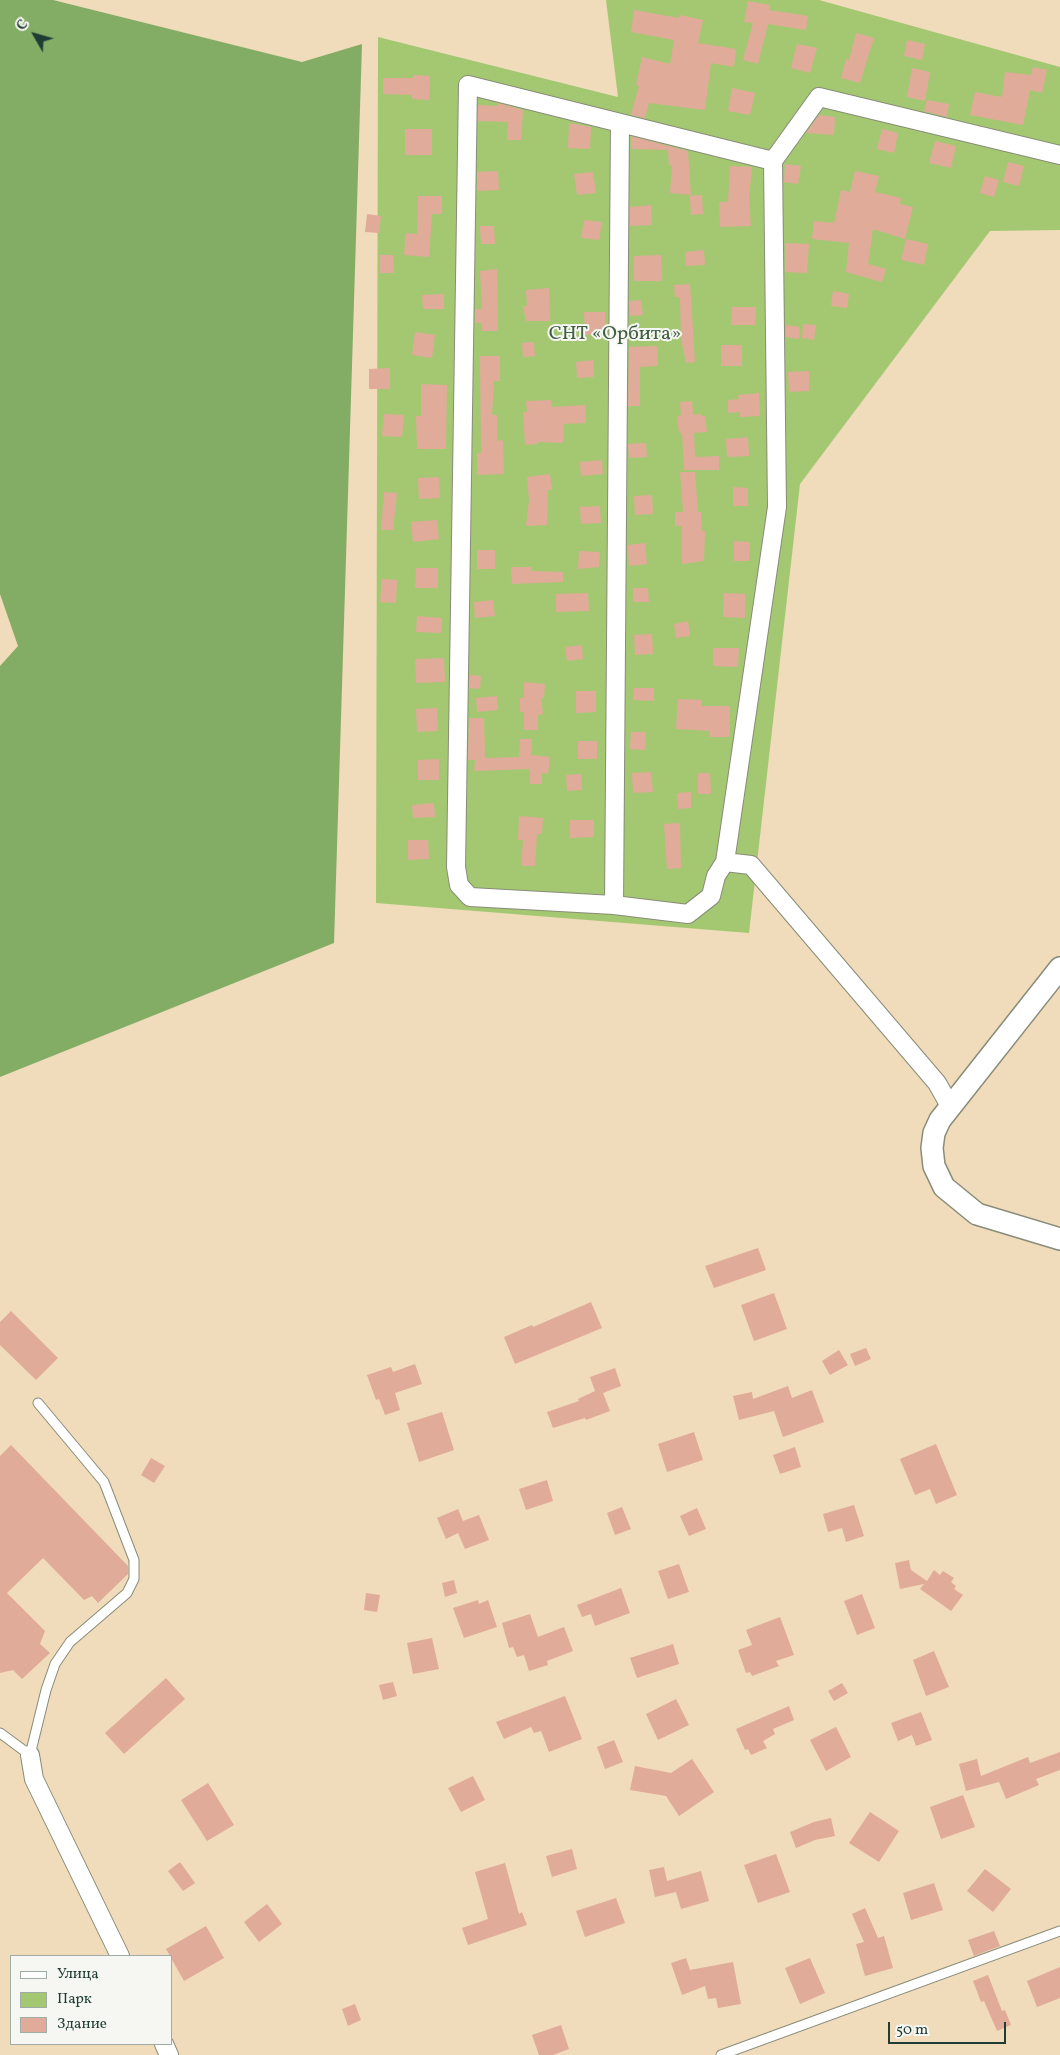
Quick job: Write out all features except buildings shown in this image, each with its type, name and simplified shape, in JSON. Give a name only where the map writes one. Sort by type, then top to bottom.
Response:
[{"type":"street","points":[[773,161],[468,85],[456,867],[459,885],[470,897],[614,905],[688,914],[711,896],[716,876],[725,862],[777,507],[773,161],[819,97],[1060,155]]},
{"type":"street","points":[[614,905],[620,123]]},
{"type":"street","points":[[725,862],[751,865],[937,1083],[950,1106]]},
{"type":"street","points":[[1060,968],[940,1120],[934,1133],[932,1148],[934,1166],[944,1187],[977,1214],[1060,1239]]},
{"type":"street","points":[[30,1755],[34,1779],[120,1955]]},
{"type":"lane","points":[[0,1733],[30,1755],[46,1690],[55,1664],[70,1642],[127,1593],[134,1579],[134,1560],[110,1493],[104,1482],[38,1403]]},
{"type":"lane","points":[[721,2055],[1060,1931]]},
{"type":"green space","points":[[0,0],[53,0],[302,62],[362,44],[334,943],[0,1077],[0,666],[18,646],[0,594]]},
{"type":"green space","name":"СНТ «Орбита»","points":[[606,0],[819,0],[1060,67],[1060,230],[990,231],[800,484],[749,933],[376,903],[378,37],[618,97]]}]
